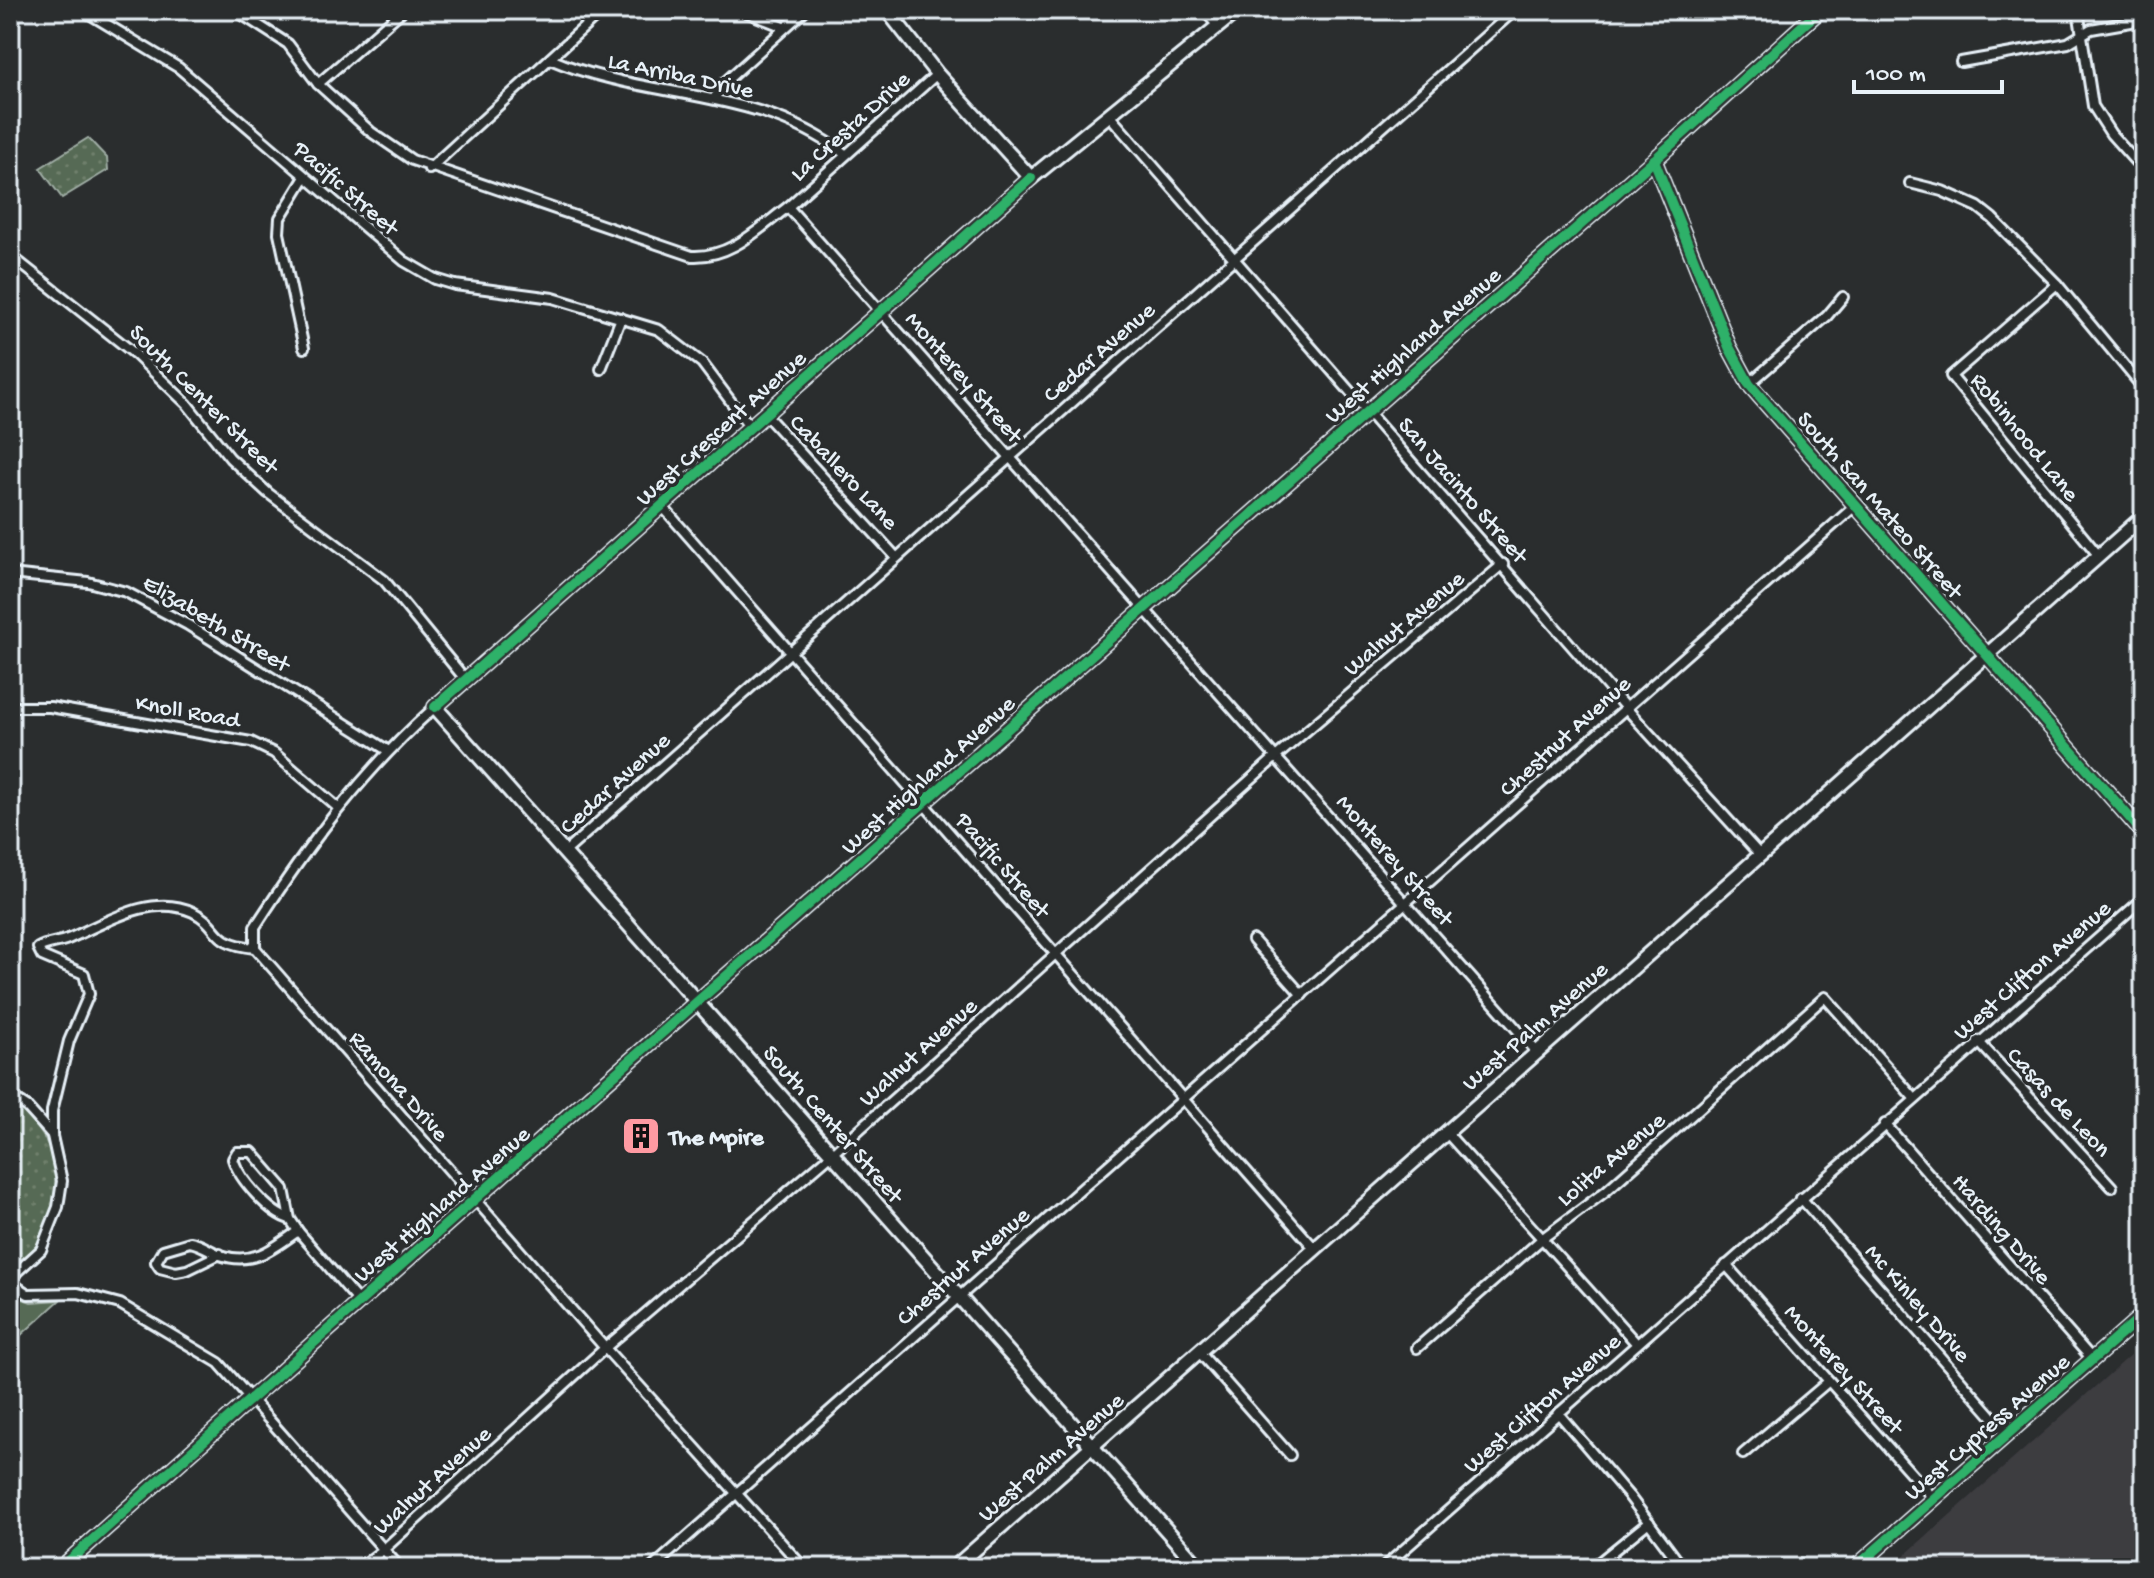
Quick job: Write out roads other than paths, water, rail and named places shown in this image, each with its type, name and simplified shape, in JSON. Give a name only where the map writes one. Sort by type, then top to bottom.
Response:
[{"type":"street","name":"Pacific Street","points":[[83,10],[179,68],[404,261],[435,279],[478,289],[553,298],[659,330],[677,340],[702,363],[750,427]]},
{"type":"street","points":[[235,10],[288,44],[318,84],[371,132],[429,169],[692,256],[713,257],[732,248],[788,207]]},
{"type":"street","points":[[318,84],[403,10]]},
{"type":"street","points":[[429,169],[603,10]]},
{"type":"street","points":[[741,10],[784,27]]},
{"type":"street","points":[[715,97],[725,82],[805,10]]},
{"type":"street","points":[[887,10],[937,74],[1031,178]]},
{"type":"street","points":[[1204,10],[1218,26]]},
{"type":"street","name":"West Crescent Avenue","points":[[255,948],[255,927],[337,807],[387,750],[1031,178],[1107,113],[1238,10]]},
{"type":"street","name":"West Highland Avenue","points":[[61,1568],[1820,10]]},
{"type":"street","points":[[2078,10],[2093,106],[2111,134],[2144,171]]},
{"type":"street","name":"Cedar Avenue","points":[[565,852],[1512,11]]},
{"type":"street","points":[[1961,62],[2068,43],[2091,29],[2131,22]]},
{"type":"street","name":"La Arriba Drive","points":[[550,59],[604,80],[715,97],[786,119],[824,138],[845,154]]},
{"type":"street","name":"La Cresta Drive","points":[[788,207],[937,74]]},
{"type":"street","name":"San Jacinto Street","points":[[1107,113],[1625,707],[1760,855]]},
{"type":"street","name":"South San Mateo Street","points":[[1654,160],[1724,336],[1749,384],[2144,834]]},
{"type":"street","points":[[304,348],[279,233],[280,218],[305,177]]},
{"type":"street","points":[[1910,183],[1978,207],[2057,284],[2144,389]]},
{"type":"street","name":"Monterey Street","points":[[788,207],[1278,755],[1537,1052]]},
{"type":"street","name":"South Center Street","points":[[10,255],[135,354],[187,404],[230,458],[268,493],[384,580],[465,679]]},
{"type":"street","name":"Robinhood Lane","points":[[2057,284],[1951,376],[2099,556]]},
{"type":"street","points":[[1749,384],[1827,316],[1843,297]]},
{"type":"street","points":[[601,369],[621,318]]},
{"type":"street","name":"Caballero Lane","points":[[765,414],[895,556]]},
{"type":"street","name":"Pacific Street","points":[[662,506],[1315,1249]]},
{"type":"street","name":"Chestnut Avenue","points":[[652,1568],[737,1496],[956,1296],[1184,1099],[1855,506]]},
{"type":"street","name":"West Palm Avenue","points":[[954,1568],[2144,516]]},
{"type":"street","name":"Walnut Avenue","points":[[359,1568],[383,1550],[605,1348],[832,1154],[1278,755],[1503,564]]},
{"type":"street","name":"Elizabeth Street","points":[[10,574],[88,582],[126,592],[188,625],[387,750]]},
{"type":"street","name":"Knoll Road","points":[[10,707],[50,707],[251,742],[274,753],[337,807]]},
{"type":"street","name":"South Center Street","points":[[435,707],[1200,1568]]},
{"type":"street","name":"West Clifton Avenue","points":[[1383,1568],[2144,898]]},
{"type":"street","points":[[255,948],[223,941],[198,916],[171,908],[122,913],[62,942],[38,948],[42,956],[78,970],[89,987],[87,1002],[64,1060],[52,1111],[52,1136],[62,1181],[58,1207],[41,1250],[10,1280],[28,1294],[78,1293],[120,1304],[219,1363],[400,1568]]},
{"type":"street","points":[[1253,940],[1302,995]]},
{"type":"street","name":"Ramona Drive","points":[[255,948],[605,1348],[804,1568]]},
{"type":"street","name":"Lolita Avenue","points":[[1417,1348],[1543,1238],[1606,1191],[1825,997],[1914,1098]]},
{"type":"street","name":"Casas de Leon","points":[[1978,1041],[2112,1187]]},
{"type":"street","points":[[10,1096],[27,1107],[52,1136]]},
{"type":"street","name":"Harding Drive","points":[[1885,1124],[2092,1359]]},
{"type":"street","points":[[1446,1132],[1637,1344]]},
{"type":"street","points":[[290,1219],[290,1205],[279,1182],[252,1152],[237,1152],[233,1159],[236,1169],[274,1211],[290,1219],[359,1302]]},
{"type":"street","name":"Mc Kinley Drive","points":[[1801,1198],[2007,1433]]},
{"type":"street","points":[[220,1254],[176,1272],[160,1268],[156,1262],[163,1250],[190,1242],[220,1254],[256,1258],[298,1231]]},
{"type":"street","name":"Monterey Street","points":[[1726,1265],[1934,1499]]},
{"type":"street","name":"West Cypress Avenue","points":[[1855,1568],[2144,1314]]},
{"type":"street","points":[[1200,1353],[1290,1455]]},
{"type":"street","points":[[1743,1454],[1829,1381]]},
{"type":"street","points":[[1558,1413],[1649,1522],[1683,1568]]},
{"type":"street","points":[[1592,1568],[1649,1522]]},
{"type":"street","points":[[1172,1568],[1188,1554]]},
{"type":"place","name":"The Mpire","points":[[641,1136]]}]
